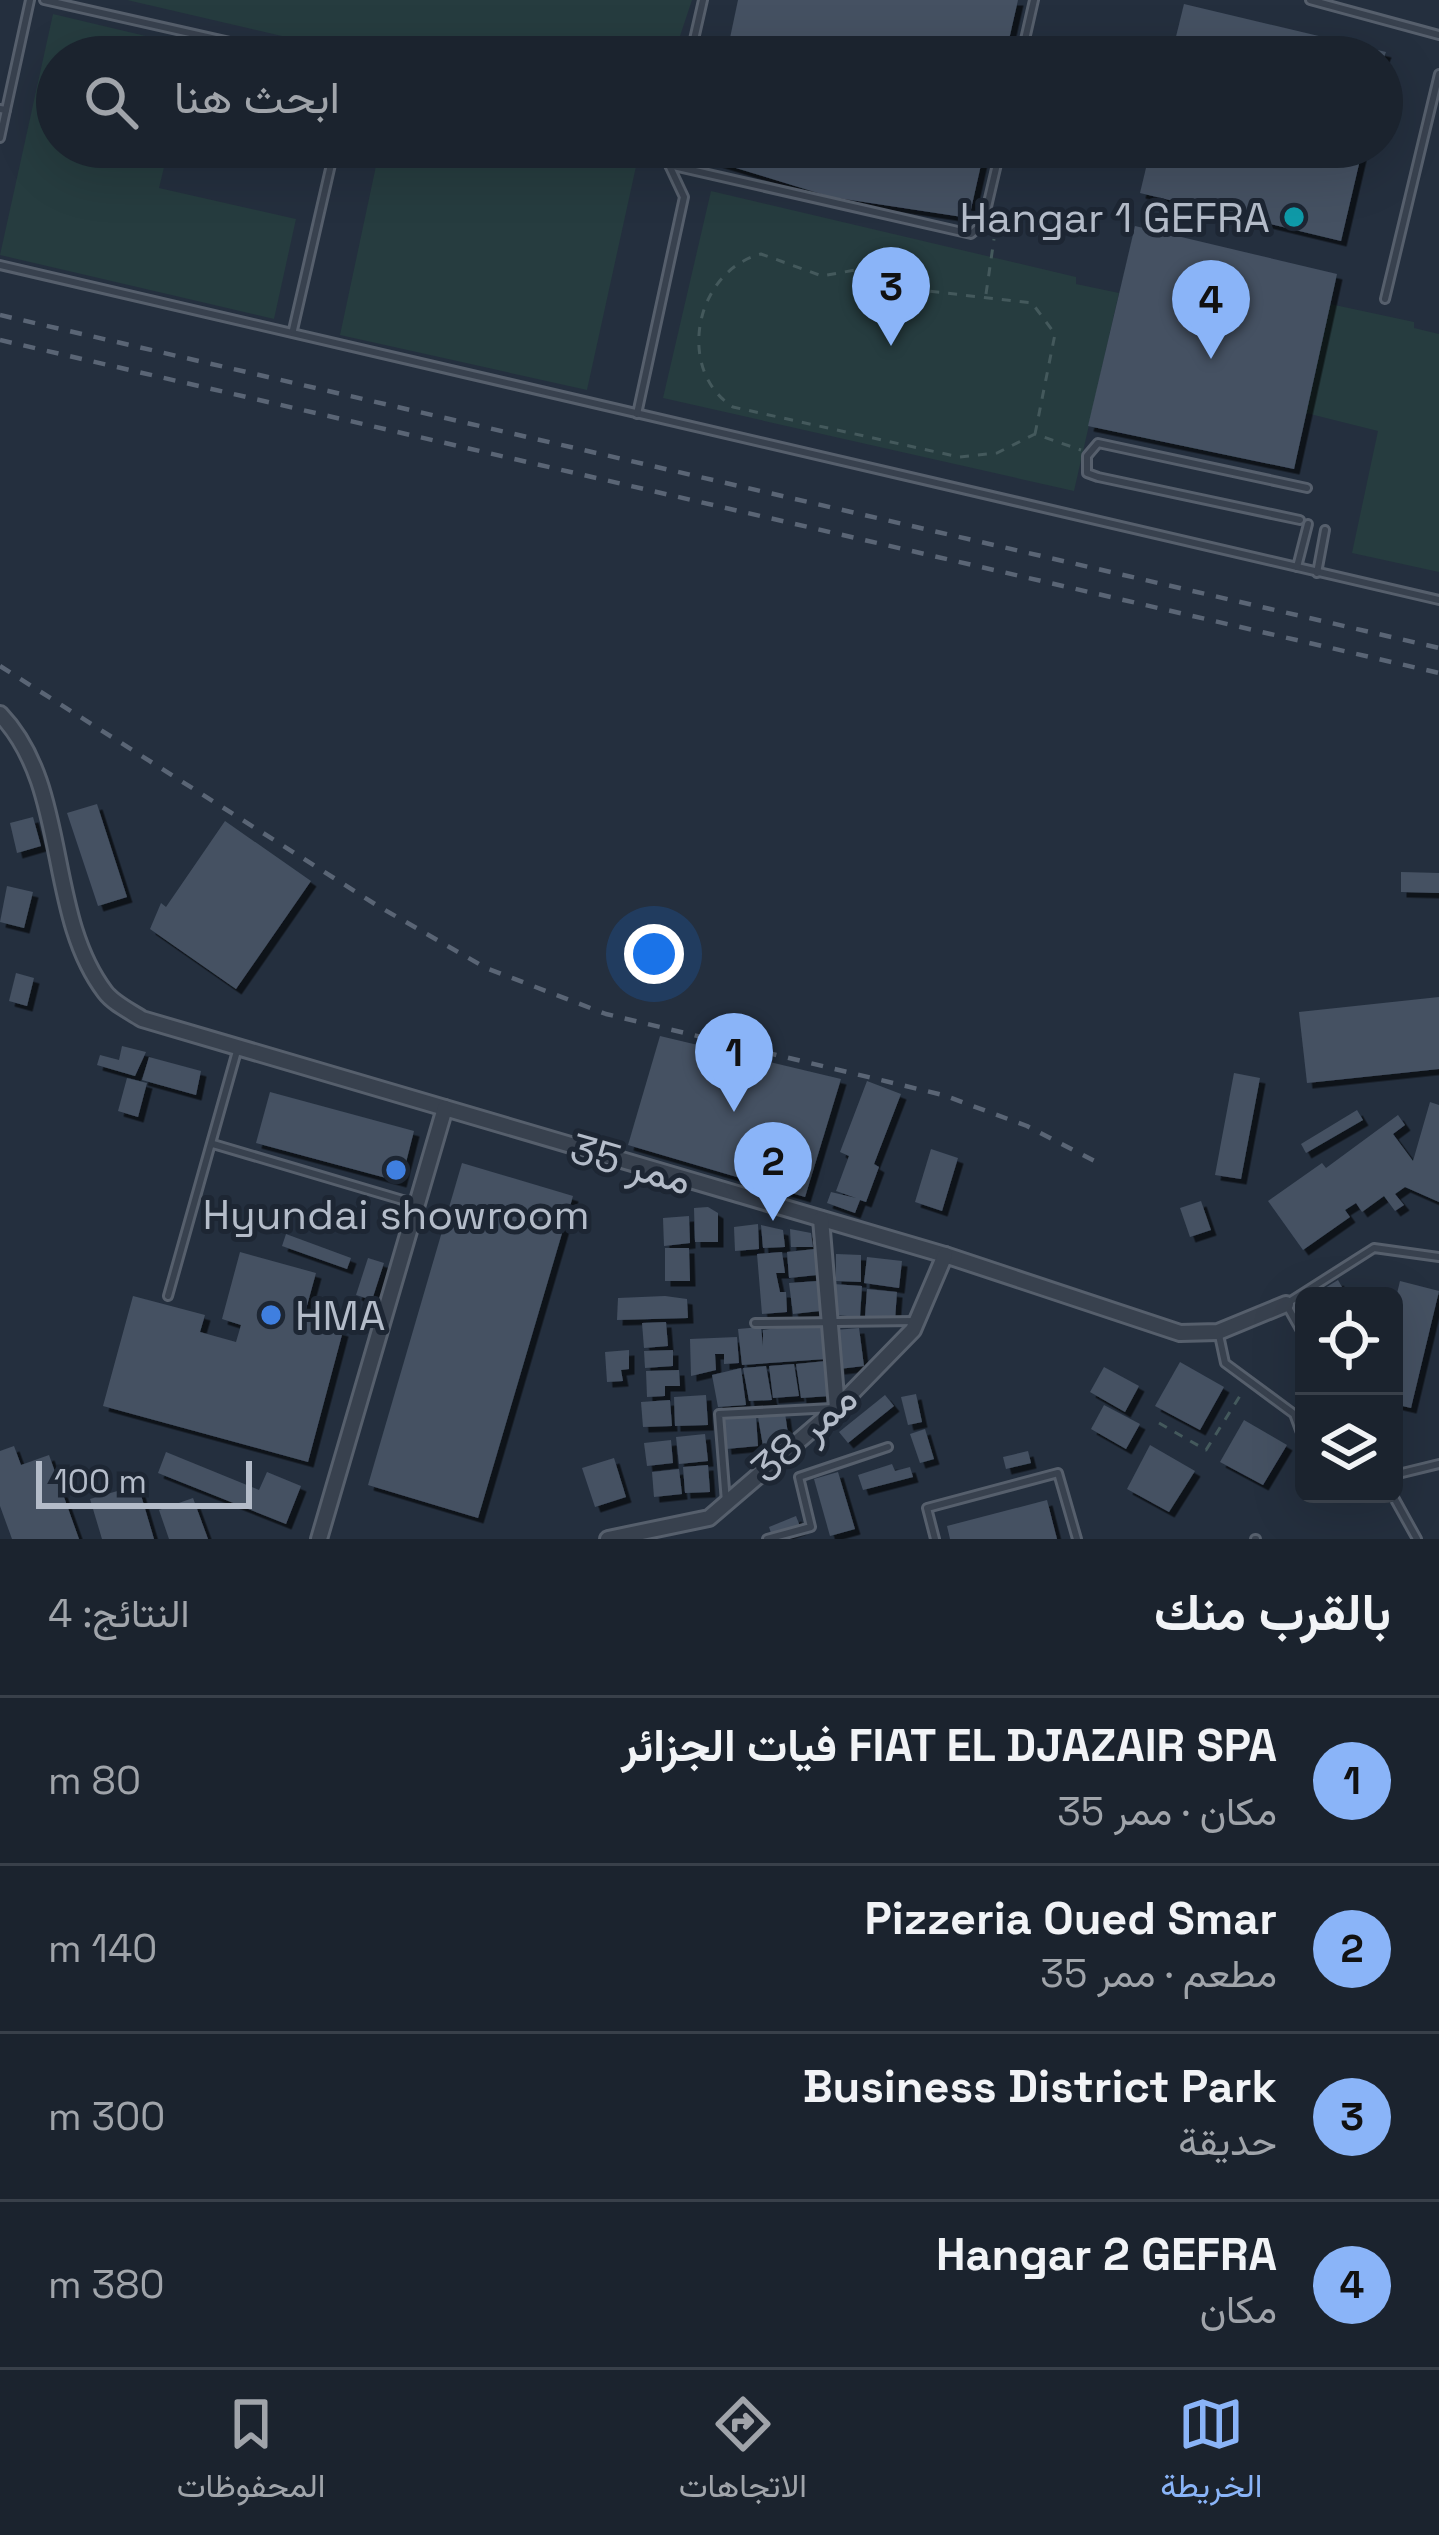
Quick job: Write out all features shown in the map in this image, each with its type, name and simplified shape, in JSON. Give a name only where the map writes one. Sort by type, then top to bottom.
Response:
[{"type":"street","name":"ممر 35","points":[[0,714],[15,730],[38,783],[86,960],[106,995],[142,1019],[945,1255],[1180,1333],[1218,1332],[1286,1304]]},
{"type":"street","points":[[321,1539],[445,1108]]},
{"type":"street","points":[[821,1220],[837,1408]]},
{"type":"street","name":"ممر 38","points":[[608,1539],[709,1518],[837,1408],[917,1321],[945,1255]]},
{"type":"lane","points":[[0,138],[30,0]]},
{"type":"lane","points":[[44,0],[203,36]]},
{"type":"lane","points":[[695,36],[703,0]]},
{"type":"lane","points":[[1026,36],[1034,0]]},
{"type":"lane","points":[[1310,0],[1439,34]]},
{"type":"lane","points":[[1385,299],[1439,74]]},
{"type":"lane","points":[[292,330],[330,168]]},
{"type":"lane","points":[[637,414],[684,197],[670,168]]},
{"type":"lane","points":[[682,168],[971,234],[983,224],[995,168]]},
{"type":"lane","points":[[0,265],[1439,600]]},
{"type":"lane","points":[[1296,568],[1304,522],[1098,477],[1087,473],[1089,453],[1098,443],[1307,488]]},
{"type":"lane","points":[[1317,573],[1325,530]]},
{"type":"lane","points":[[168,1296],[238,1048]]},
{"type":"lane","points":[[213,1144],[417,1204]]},
{"type":"lane","name":"ممر 35","points":[[1286,1304],[1374,1248],[1439,1257]]},
{"type":"lane","points":[[1286,1304],[1295,1320]]},
{"type":"lane","points":[[755,1323],[830,1318],[917,1321]]},
{"type":"lane","points":[[1218,1332],[1225,1363],[1295,1417]]},
{"type":"lane","points":[[726,1502],[719,1414],[837,1408]]},
{"type":"lane","points":[[766,1539],[811,1527],[799,1477],[888,1447]]},
{"type":"lane","points":[[1403,1473],[1439,1464]]},
{"type":"lane","points":[[935,1539],[927,1508],[1058,1473],[1077,1539]]},
{"type":"lane","points":[[1397,1503],[1418,1539]]},
{"type":"path","points":[[986,296],[994,239]]},
{"type":"path","points":[[1035,434],[1055,334],[1032,303],[902,288],[861,269],[822,276],[779,257],[745,258],[712,291],[698,322],[704,373],[714,395],[733,407],[959,457],[997,453],[1035,434],[1089,453]]},
{"type":"path","points":[[1159,1423],[1206,1450],[1249,1381]]},
{"type":"green space","points":[[127,0],[692,0],[680,36],[282,36]]},
{"type":"green space","points":[[53,14],[146,36],[48,36]]},
{"type":"green space","points":[[36,91],[36,168],[164,168],[159,188],[296,219],[274,319],[0,255]]},
{"type":"green space","points":[[376,168],[636,168],[587,390],[340,335]]},
{"type":"green space","points":[[711,191],[1076,277],[1076,284],[1119,293],[1074,491],[663,398]]},
{"type":"green space","points":[[1330,304],[1414,322],[1414,328],[1439,334],[1439,572],[1352,553],[1378,431],[1306,413]]},
{"type":"building","points":[[738,0],[1018,0],[1010,36],[730,36]]},
{"type":"building","points":[[1184,4],[1319,36],[1176,36]]},
{"type":"building","points":[[736,168],[980,168],[969,218],[831,197]]},
{"type":"building","name":"Hangar 1 GEFRA","points":[[1146,168],[1358,168],[1341,241],[1140,193]]},
{"type":"building","points":[[1135,226],[1337,274],[1294,469],[1088,426]]},
{"type":"building","points":[[97,804],[127,897],[98,906],[67,813]]},
{"type":"building","points":[[33,817],[41,846],[17,853],[10,823]]},
{"type":"building","points":[[225,821],[311,881],[236,989],[150,929],[161,903],[166,907]]},
{"type":"building","points":[[1401,872],[1439,873],[1439,893],[1401,892]]},
{"type":"building","points":[[7,886],[33,892],[24,928],[0,922]]},
{"type":"building","points":[[16,973],[34,978],[27,1006],[9,1001]]},
{"type":"building","points":[[1439,997],[1439,1069],[1307,1083],[1299,1012]]},
{"type":"building","points":[[660,1036],[841,1079],[805,1197],[628,1145]]},
{"type":"building","points":[[122,1046],[146,1052],[135,1076],[97,1065],[100,1055],[119,1060]]},
{"type":"building","points":[[149,1057],[201,1071],[196,1095],[142,1080]]},
{"type":"building","points":[[1234,1073],[1260,1078],[1241,1179],[1215,1175]]},
{"type":"building","points":[[127,1078],[147,1083],[138,1117],[118,1111]]},
{"type":"building","points":[[867,1081],[901,1094],[874,1164],[879,1167],[866,1202],[860,1200],[855,1213],[827,1203],[831,1192],[856,1198],[836,1191],[849,1156],[840,1152]]},
{"type":"building","points":[[270,1092],[414,1131],[401,1182],[256,1143]]},
{"type":"building","points":[[1430,1102],[1439,1105],[1439,1202],[1405,1187],[1395,1194],[1404,1205],[1395,1211],[1384,1196],[1362,1212],[1356,1203],[1345,1210],[1350,1217],[1303,1250],[1268,1201],[1322,1163],[1326,1168],[1398,1115],[1405,1125],[1393,1134],[1413,1161]]},
{"type":"building","points":[[1357,1110],[1363,1120],[1306,1153],[1301,1144]]},
{"type":"building","points":[[931,1149],[958,1158],[942,1211],[915,1202]]},
{"type":"building","points":[[462,1163],[573,1196],[478,1518],[368,1485]]},
{"type":"building","points":[[1201,1201],[1211,1230],[1190,1237],[1180,1208]]},
{"type":"building","points":[[708,1207],[718,1213],[718,1242],[695,1242],[694,1208]]},
{"type":"building","points":[[689,1216],[690,1243],[664,1246],[663,1218]]},
{"type":"building","points":[[758,1224],[759,1249],[735,1251],[734,1227]]},
{"type":"building","points":[[761,1225],[783,1230],[785,1247],[763,1248]]},
{"type":"building","points":[[790,1229],[811,1233],[813,1247],[791,1247]]},
{"type":"building","points":[[286,1234],[351,1258],[347,1269],[282,1246]]},
{"type":"building","points":[[665,1248],[689,1248],[690,1281],[665,1281]]},
{"type":"building","points":[[815,1249],[817,1275],[789,1278],[787,1252]]},
{"type":"building","points":[[240,1252],[316,1273],[303,1320],[343,1331],[308,1462],[103,1406],[133,1296],[205,1315],[200,1332],[236,1342],[241,1325],[222,1319]]},
{"type":"building","points":[[782,1252],[785,1273],[776,1273],[780,1292],[786,1292],[787,1312],[762,1314],[757,1254]]},
{"type":"building","points":[[836,1254],[861,1255],[861,1282],[836,1281]]},
{"type":"building","points":[[867,1257],[902,1261],[899,1288],[864,1283]]},
{"type":"building","points":[[368,1258],[384,1263],[372,1300],[356,1295]]},
{"type":"building","points":[[818,1281],[820,1311],[793,1314],[789,1283]]},
{"type":"building","points":[[1400,1281],[1439,1291],[1411,1408],[1403,1406],[1403,1287],[1399,1287]]},
{"type":"building","points":[[833,1284],[862,1286],[860,1317],[834,1315]]},
{"type":"building","points":[[867,1289],[897,1292],[895,1320],[865,1317]]},
{"type":"building","points":[[618,1298],[687,1299],[688,1318],[617,1320]]},
{"type":"building","points":[[666,1322],[668,1346],[644,1348],[642,1323]]},
{"type":"building","points":[[821,1326],[826,1359],[742,1365],[738,1329],[761,1327],[763,1346],[763,1330]]},
{"type":"building","points":[[859,1328],[864,1366],[839,1369],[835,1330]]},
{"type":"building","points":[[737,1337],[739,1363],[724,1364],[724,1354],[715,1354],[716,1370],[691,1376],[690,1339]]},
{"type":"building","points":[[629,1350],[629,1369],[621,1370],[623,1381],[607,1382],[605,1352]]},
{"type":"building","points":[[673,1350],[673,1366],[645,1368],[644,1351]]},
{"type":"building","points":[[826,1361],[830,1396],[801,1398],[796,1364]]},
{"type":"building","points":[[1180,1362],[1224,1387],[1200,1430],[1155,1406]]},
{"type":"building","points":[[794,1364],[799,1396],[773,1398],[769,1366]]},
{"type":"building","points":[[766,1366],[772,1400],[749,1401],[743,1368]]},
{"type":"building","points":[[1104,1367],[1139,1386],[1125,1412],[1090,1392]]},
{"type":"building","points":[[741,1368],[746,1405],[718,1407],[712,1375]]},
{"type":"building","points":[[679,1370],[680,1386],[665,1386],[665,1396],[647,1397],[646,1371]]},
{"type":"building","points":[[916,1394],[922,1422],[908,1425],[901,1397]]},
{"type":"building","points":[[706,1395],[708,1425],[675,1426],[674,1397]]},
{"type":"building","points":[[885,1395],[894,1406],[848,1443],[839,1432]]},
{"type":"building","points":[[670,1400],[672,1426],[643,1427],[641,1402]]},
{"type":"building","points":[[1104,1405],[1140,1424],[1126,1449],[1091,1429]]},
{"type":"building","points":[[785,1413],[789,1441],[763,1446],[758,1417]]},
{"type":"building","points":[[756,1416],[758,1446],[726,1449],[723,1419]]},
{"type":"building","points":[[1244,1420],[1287,1445],[1263,1485],[1220,1462]]},
{"type":"building","points":[[925,1429],[934,1459],[920,1463],[910,1434]]},
{"type":"building","points":[[705,1434],[708,1461],[679,1464],[676,1437]]},
{"type":"building","points":[[671,1440],[673,1463],[647,1466],[644,1443]]},
{"type":"building","points":[[1150,1445],[1195,1471],[1169,1512],[1127,1489]]},
{"type":"building","points":[[14,1446],[21,1465],[49,1455],[79,1539],[12,1539],[0,1506],[0,1451]]},
{"type":"building","points":[[1028,1451],[1031,1463],[1006,1469],[1003,1457]]},
{"type":"building","points":[[166,1452],[259,1490],[267,1472],[301,1486],[286,1524],[158,1473]]},
{"type":"building","points":[[614,1458],[626,1497],[595,1507],[582,1468]]},
{"type":"building","points":[[892,1464],[895,1471],[910,1467],[913,1477],[863,1490],[858,1475]]},
{"type":"building","points":[[708,1465],[710,1492],[685,1493],[683,1467]]},
{"type":"building","points":[[679,1469],[682,1494],[654,1497],[652,1472]]},
{"type":"building","points":[[838,1472],[855,1529],[830,1536],[814,1479]]},
{"type":"building","points":[[138,1485],[154,1539],[102,1539],[90,1499]]},
{"type":"building","points":[[193,1498],[208,1539],[169,1539],[159,1510]]},
{"type":"building","points":[[1047,1500],[1057,1539],[950,1539],[947,1526]]},
{"type":"building","points":[[796,1516],[801,1529],[773,1539],[769,1527]]},
{"type":"railway","points":[[0,315],[1439,648]]},
{"type":"railway","points":[[0,340],[1439,673]]},
{"type":"railway","points":[[0,666],[378,906],[486,968],[606,1014],[943,1095],[1027,1126],[1104,1166]]},
{"type":"place","name":"Hangar 1 GEFRA","points":[[1294,217]]},
{"type":"place","name":"Business District Park","points":[[891,346]]},
{"type":"place","name":"Hangar 2 GEFRA","points":[[1211,359]]},
{"type":"place","name":"FIAT EL DJAZAIR SPA فيات الجزائر","points":[[734,1112]]},
{"type":"place","name":"Hyundai showroom","points":[[396,1170]]},
{"type":"place","name":"Pizzeria Oued Smar","points":[[773,1221]]},
{"type":"place","name":"HMA","points":[[271,1315]]}]
